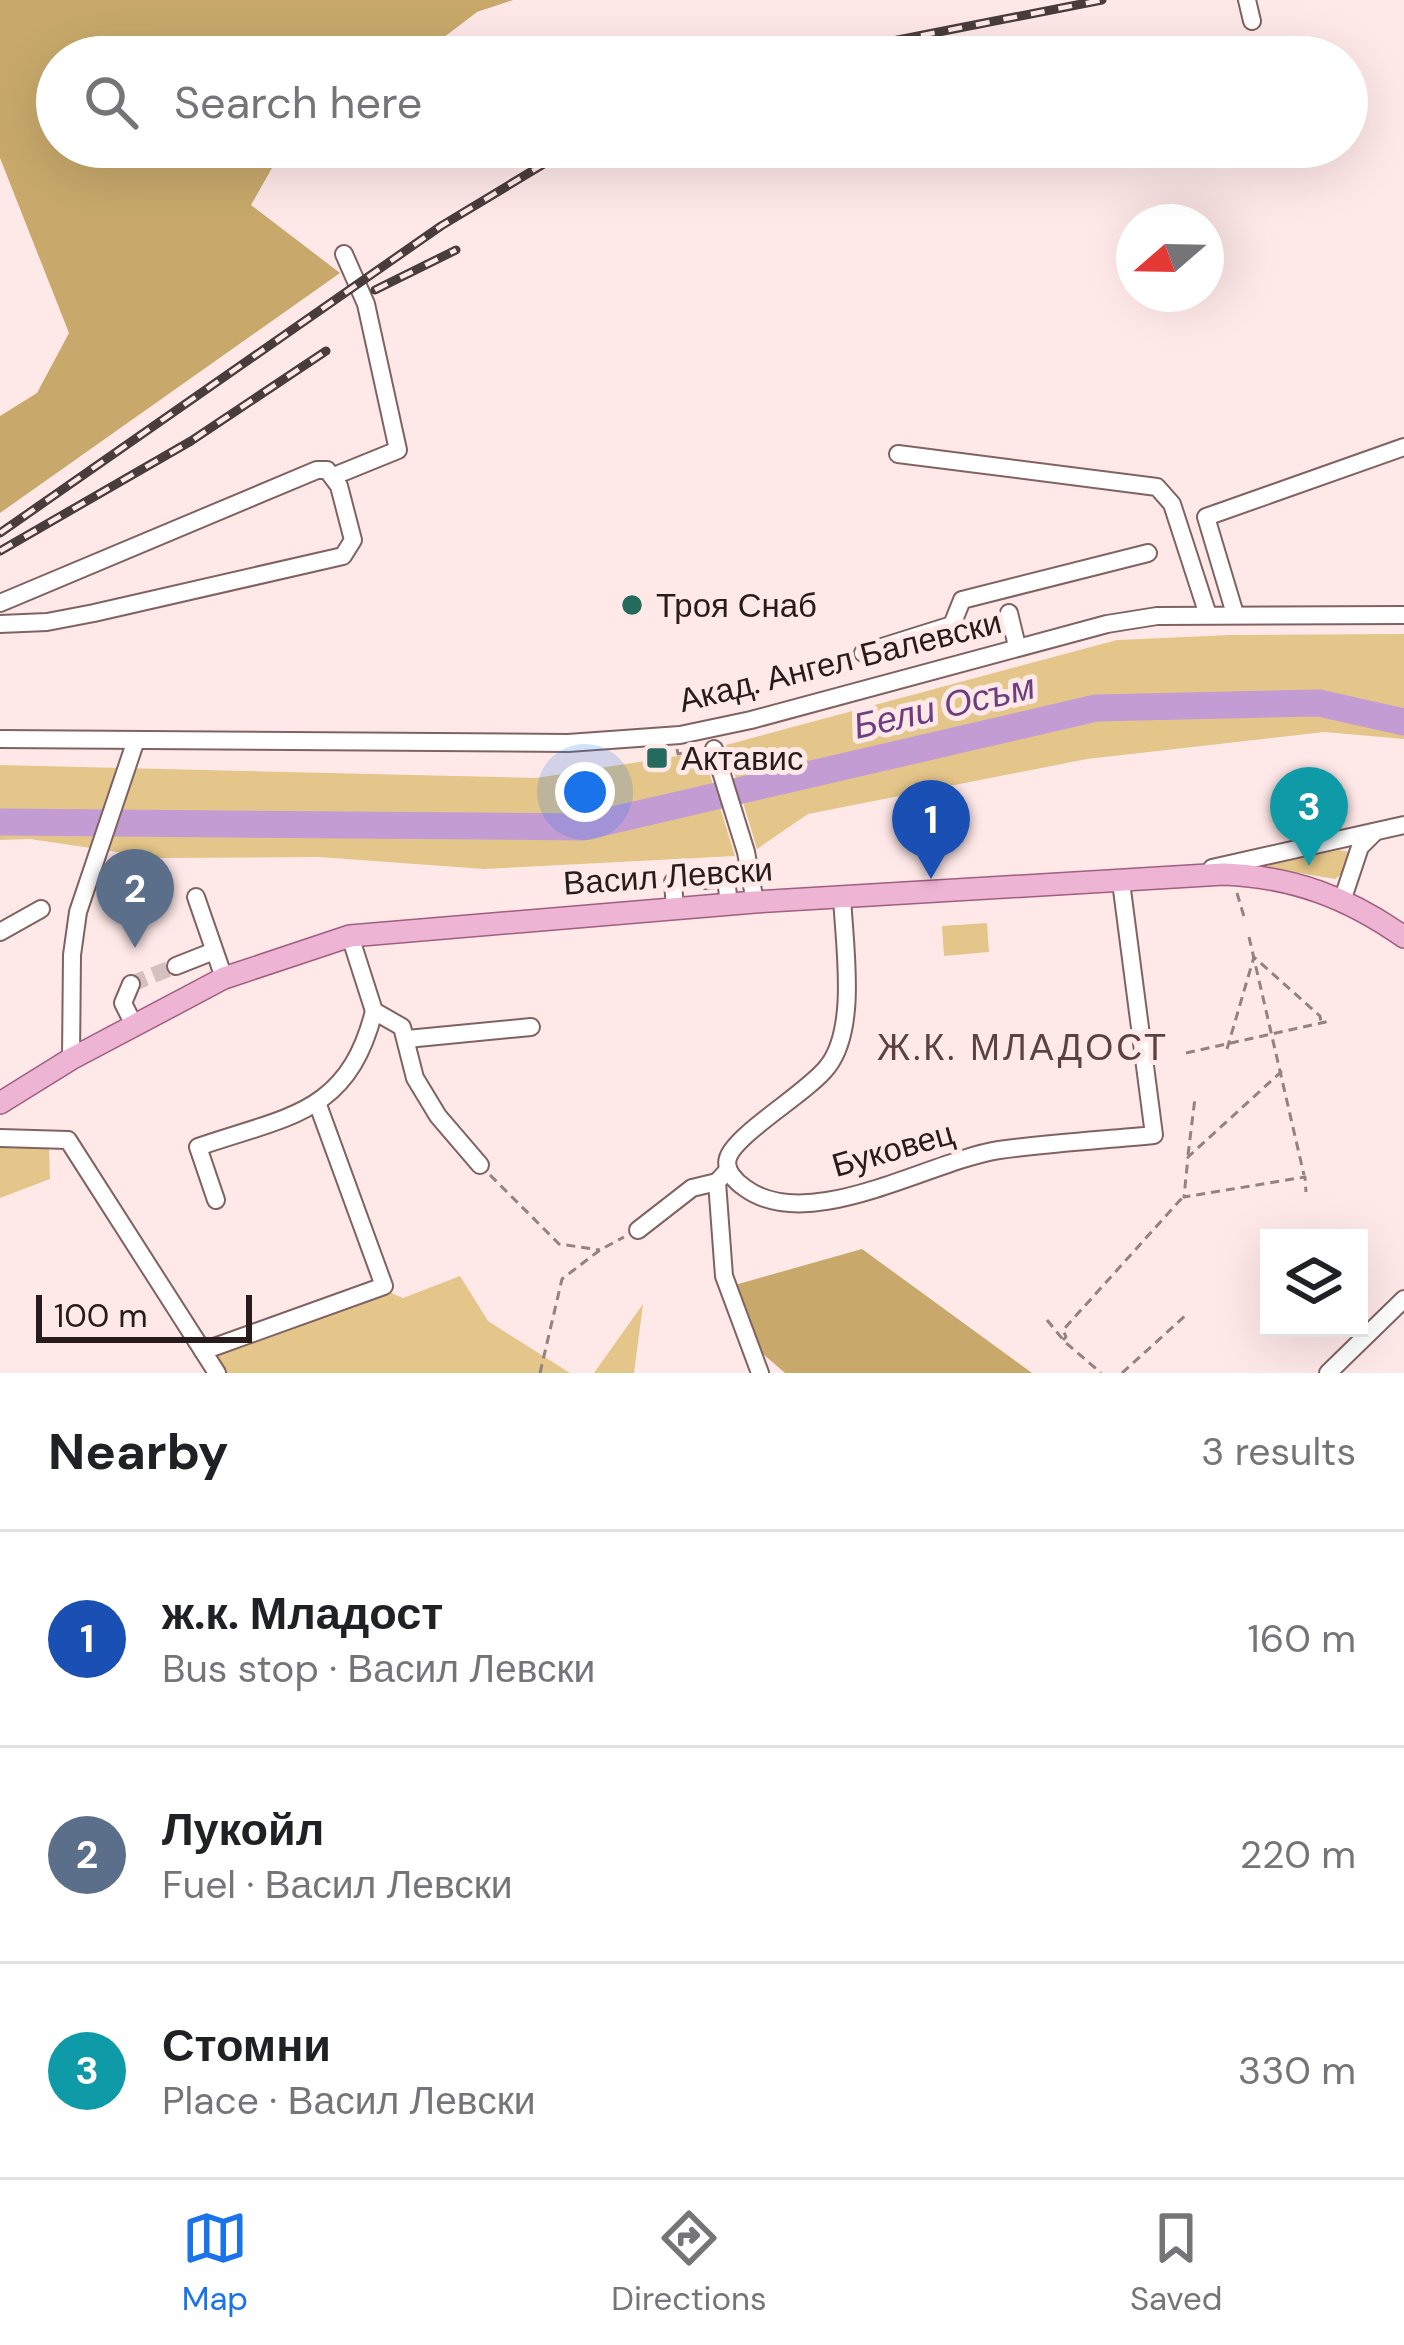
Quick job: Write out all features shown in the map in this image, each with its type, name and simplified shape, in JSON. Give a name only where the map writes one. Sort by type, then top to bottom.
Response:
[{"type":"main road","points":[[1181,875],[1232,874],[1297,883],[1343,898],[1404,937]]},
{"type":"main road","name":"Васил Левски","points":[[0,1103],[224,977],[350,936],[755,902],[1181,875]]},
{"type":"street","points":[[1247,0],[1252,21]]},
{"type":"street","points":[[334,476],[398,450],[365,304],[344,254]]},
{"type":"street","points":[[1235,614],[1206,517],[1404,447]]},
{"type":"street","points":[[898,454],[1157,488],[1172,504],[1208,615]]},
{"type":"street","points":[[0,603],[317,470],[334,476],[353,540],[344,556],[94,613],[0,624]]},
{"type":"street","points":[[863,653],[952,625],[962,599],[1005,598],[1148,553]]},
{"type":"street","points":[[1005,598],[1018,646]]},
{"type":"street","name":"Акад. Ангел Балевски","points":[[0,739],[568,743],[661,737],[751,720],[1123,622],[1235,614],[1404,615]]},
{"type":"street","points":[[71,1060],[74,933],[136,740]]},
{"type":"street","points":[[708,749],[746,852],[755,902]]},
{"type":"street","name":"Васил Левски","points":[[1181,875],[1404,824]]},
{"type":"street","points":[[1343,898],[1360,847],[1376,831]]},
{"type":"street","points":[[704,880],[726,878],[729,905]]},
{"type":"street","points":[[675,909],[673,882],[682,881]]},
{"type":"street","name":"Буковец","points":[[723,1176],[759,1198],[784,1203],[821,1201],[994,1151],[1154,1135],[1121,882]]},
{"type":"street","points":[[760,1373],[724,1276],[723,1176],[738,1144],[820,1077],[842,1041],[846,1007],[842,896]]},
{"type":"street","points":[[196,897],[224,977]]},
{"type":"street","points":[[0,932],[40,909]]},
{"type":"street","points":[[216,1199],[198,1147],[318,1106],[358,1060],[374,1011],[350,936]]},
{"type":"street","points":[[176,966],[214,951]]},
{"type":"street","points":[[130,983],[123,1003],[134,1025]]},
{"type":"street","points":[[374,1011],[402,1027],[415,1078],[438,1116],[480,1166]]},
{"type":"street","points":[[407,1040],[531,1028]]},
{"type":"street","points":[[203,1351],[384,1286],[318,1106]]},
{"type":"street","points":[[0,1138],[68,1140],[217,1373]]},
{"type":"street","points":[[638,1230],[692,1188],[723,1176]]},
{"type":"street","points":[[1328,1373],[1404,1299]]},
{"type":"path","points":[[678,754],[708,749]]},
{"type":"path","points":[[1232,874],[1245,920]]},
{"type":"path","points":[[1249,937],[1306,1192]]},
{"type":"path","points":[[1254,957],[1320,1016],[1322,1023]]},
{"type":"path","points":[[1227,1047],[1254,957]]},
{"type":"path","points":[[1186,1053],[1330,1021]]},
{"type":"path","points":[[1188,1157],[1282,1071]]},
{"type":"path","points":[[1184,1197],[1195,1098]]},
{"type":"path","points":[[480,1166],[559,1244],[600,1250]]},
{"type":"path","points":[[1063,1340],[1063,1330],[1086,1301],[1184,1197],[1305,1177]]},
{"type":"path","points":[[540,1373],[562,1279],[600,1250],[638,1230]]},
{"type":"path","points":[[1122,1373],[1186,1315]]},
{"type":"path","points":[[1047,1320],[1101,1373]]},
{"type":"shaded area","points":[[0,0],[513,0],[477,12],[446,36],[36,36],[36,168],[272,168],[251,205],[340,273],[0,513],[0,416],[37,393],[69,333],[0,158]]},
{"type":"shaded area","points":[[1404,634],[1404,739],[1324,732],[1087,759],[808,814],[757,849],[726,745],[1117,640]]},
{"type":"shaded area","points":[[703,752],[735,856],[484,869],[319,857],[158,858],[30,839],[0,840],[0,765],[536,778]]},
{"type":"shaded area","points":[[1339,850],[1351,852],[1344,872],[1335,879],[1268,868],[1271,864]]},
{"type":"shaded area","points":[[987,923],[989,952],[944,956],[942,926]]},
{"type":"shaded area","points":[[0,1139],[49,1147],[50,1179],[0,1198]]},
{"type":"shaded area","points":[[862,1249],[1032,1373],[785,1373],[754,1346],[731,1286]]},
{"type":"shaded area","points":[[460,1276],[488,1321],[570,1373],[226,1373],[213,1352],[389,1292],[403,1298]]},
{"type":"shaded area","points":[[643,1304],[634,1373],[594,1373]]},
{"type":"waterway","name":"Бели Осъм","points":[[0,822],[583,827],[1096,708],[1319,703],[1404,722]]},
{"type":"tunnel","points":[[131,984],[176,966]]},
{"type":"railway","points":[[918,36],[1102,0]]},
{"type":"railway","points":[[0,533],[441,226],[537,168]]},
{"type":"railway","points":[[375,290],[456,250]]},
{"type":"railway","points":[[0,551],[191,441],[326,351]]},
{"type":"place","name":"Троя Снаб","points":[[632,605]]},
{"type":"place","name":"Актавис","points":[[657,758]]},
{"type":"place","name":"Стомни","points":[[1309,866]]},
{"type":"place","name":"ж.к. Младост","points":[[931,879]]},
{"type":"place","name":"Лукойл","points":[[135,948]]},
{"type":"district","name":"Ж.К. МЛАДОСТ","points":[[1023,1047]]}]
